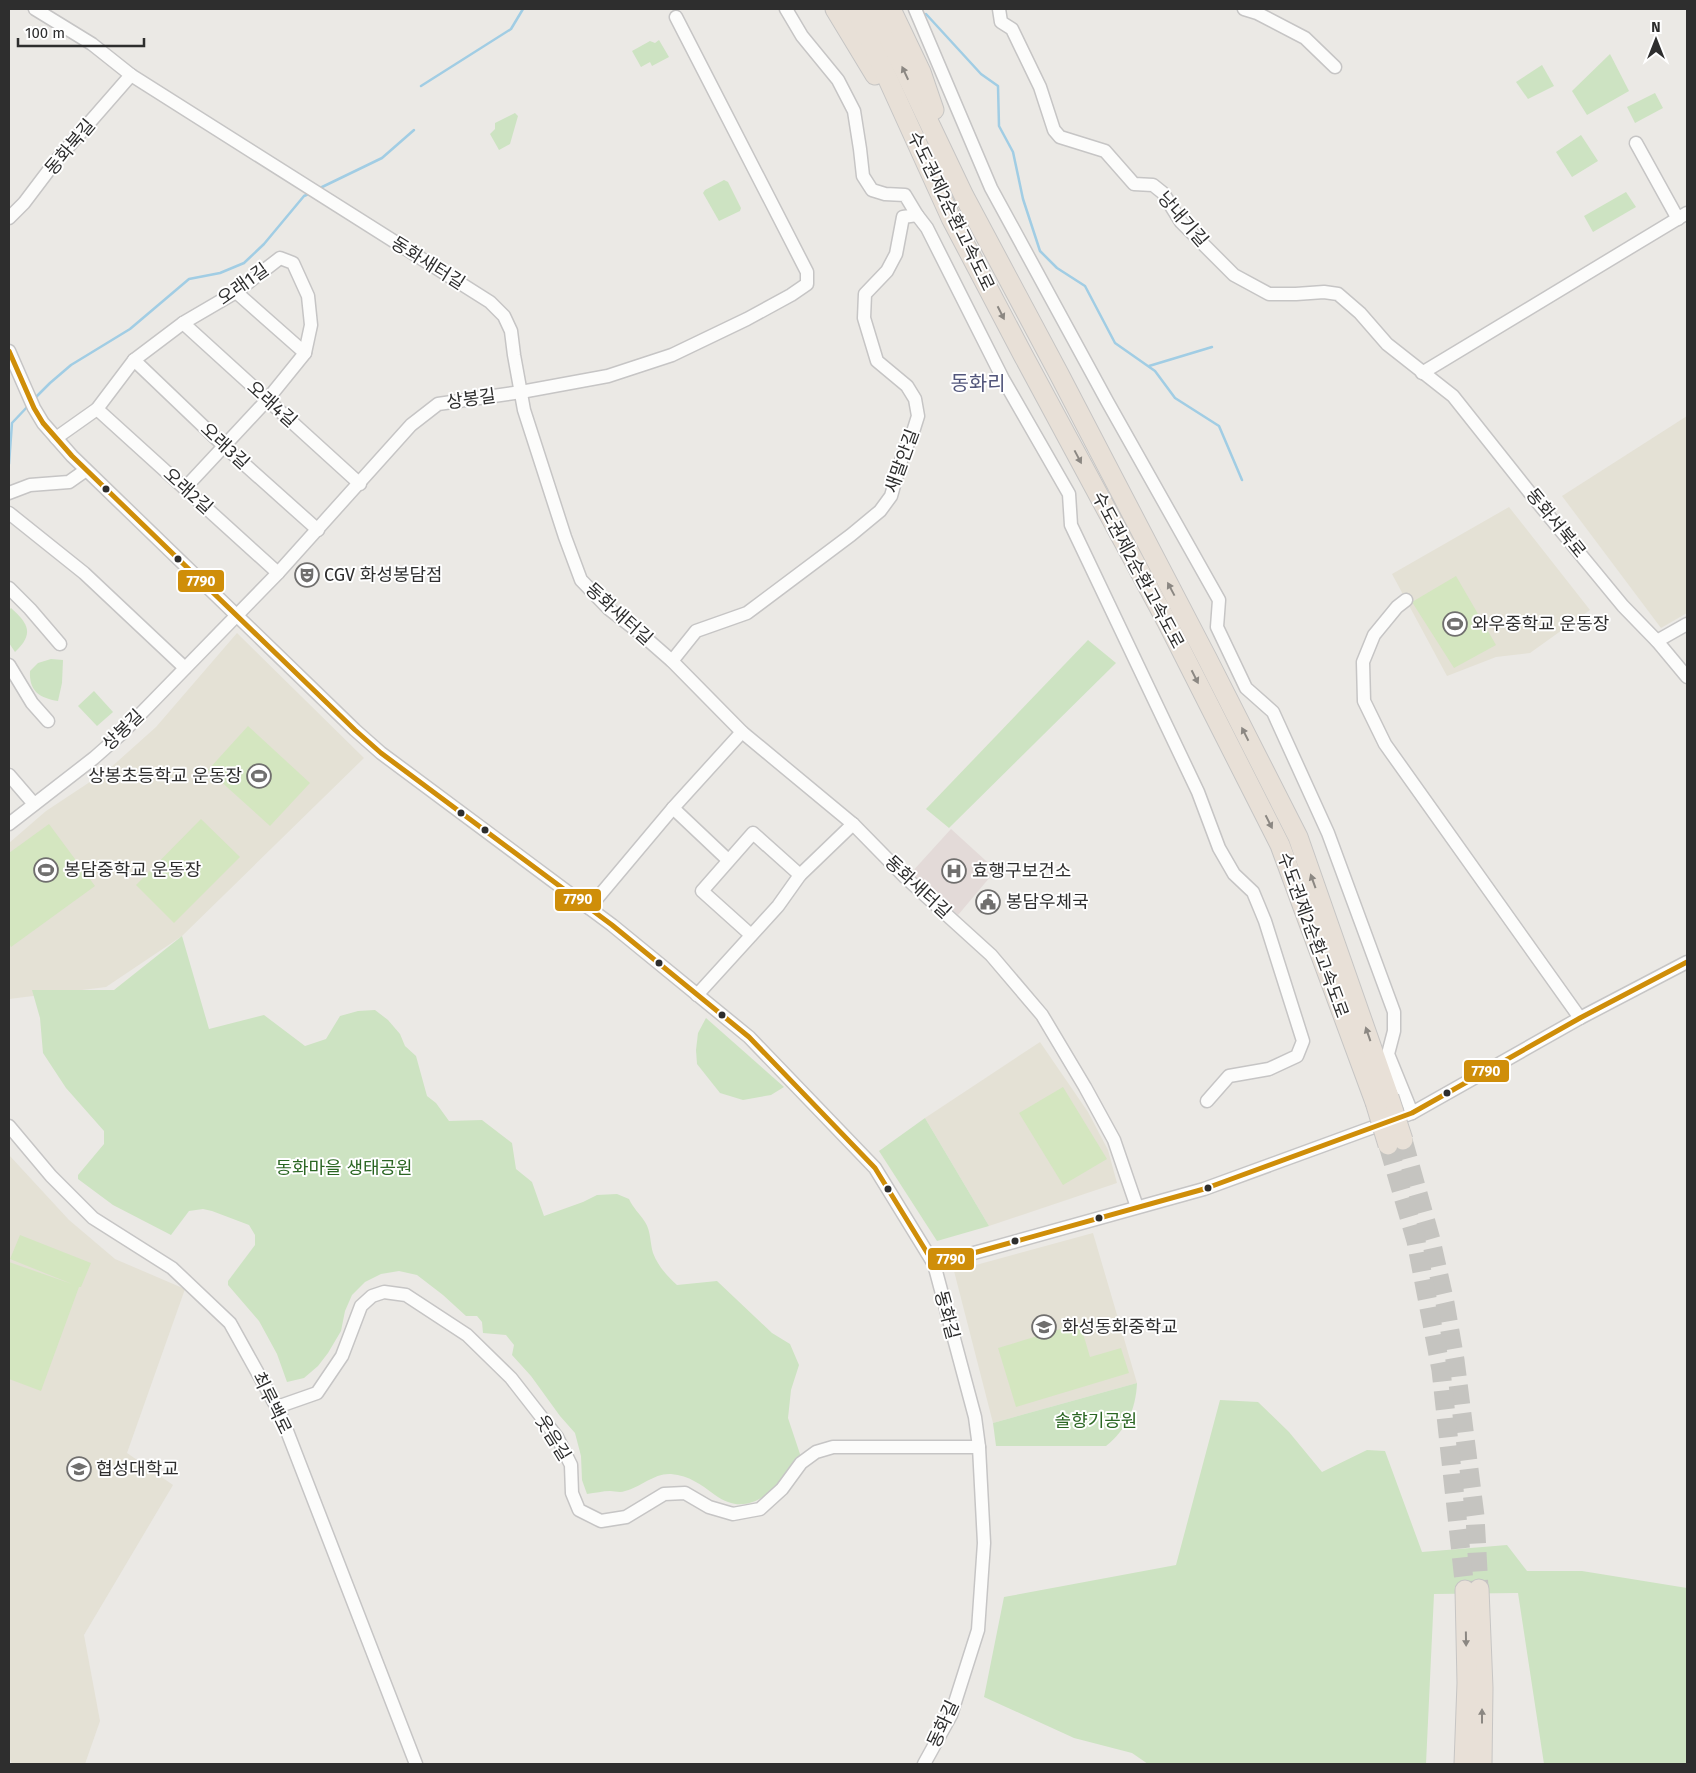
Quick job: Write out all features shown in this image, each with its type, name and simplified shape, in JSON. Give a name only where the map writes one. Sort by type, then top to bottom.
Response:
[{"type":"highway","points":[[835,9],[917,144]]},
{"type":"highway","name":"수도권제2순환고속도로","points":[[856,9],[917,144],[974,260],[1167,622],[1280,846],[1382,1099]]},
{"type":"highway","name":"수도권제2순환고속도로","points":[[875,9],[964,196],[1153,555],[1298,838],[1396,1143]]},
{"type":"highway","points":[[891,9],[921,72],[964,196]]},
{"type":"highway","points":[[1464,1764],[1472,1590],[1483,1688],[1482,1764]]},
{"type":"street","name":"동화새터길","points":[[35,9],[92,44],[131,75],[490,302],[504,316],[511,331],[524,410],[565,537],[581,580],[609,609],[640,632],[672,661],[742,732],[853,824],[905,877],[991,955],[1042,1015],[1085,1087],[1114,1140],[1136,1207]]},
{"type":"street","points":[[786,9],[802,36],[838,80],[854,111],[862,176],[872,190],[885,194],[905,195],[927,228],[1003,380],[1069,494],[1071,526],[1198,792],[1219,848],[1234,874],[1253,892],[1268,930],[1304,1041],[1297,1056],[1284,1063],[1269,1069],[1229,1076],[1207,1101]]},
{"type":"street","points":[[915,9],[991,188],[1107,401],[1219,600],[1217,626],[1225,644],[1246,688],[1273,712],[1324,825],[1394,1012],[1394,1031],[1388,1054],[1412,1113]]},
{"type":"street","name":"낭내기길","points":[[999,9],[1001,22],[1012,30],[1040,87],[1054,130],[1060,137],[1105,151],[1134,184],[1153,185],[1163,193],[1181,222],[1234,275],[1269,294],[1324,292],[1338,294],[1360,313],[1387,344],[1422,372]]},
{"type":"street","points":[[1244,9],[1257,13],[1305,38],[1335,68]]},
{"type":"street","name":"상봉길","points":[[9,824],[94,758],[120,735],[278,573],[412,425],[438,404],[521,392],[608,376],[672,355],[791,295],[807,284],[807,272],[676,17]]},
{"type":"street","name":"동화북길","points":[[9,218],[24,203],[55,162],[131,75]]},
{"type":"street","points":[[1422,372],[1683,216],[1636,143]]},
{"type":"street","name":"새말안길","points":[[672,661],[696,631],[747,613],[851,535],[880,511],[891,496],[918,416],[915,399],[907,386],[877,362],[864,318],[864,294],[888,271],[896,254],[903,217],[917,215]]},
{"type":"street","name":"오래1길","points":[[56,438],[97,409],[134,360],[183,323],[236,292],[280,258],[293,263],[308,296],[311,325],[305,353],[267,400],[185,488]]},
{"type":"street","points":[[236,292],[305,353]]},
{"type":"street","name":"오래4길","points":[[183,323],[360,484]]},
{"type":"street","name":"동화길","points":[[9,350],[34,408],[43,423],[56,438],[86,470],[355,730],[382,753],[588,908],[749,1037],[875,1168],[934,1264],[975,1417],[978,1447],[984,1543],[978,1630],[951,1715],[924,1764]]},
{"type":"street","name":"오래3길","points":[[134,360],[224,446],[318,530]]},
{"type":"street","name":"동화서북로","points":[[1422,372],[1453,396],[1623,606],[1657,641],[1687,677]]},
{"type":"street","name":"오래2길","points":[[97,409],[278,573]]},
{"type":"street","points":[[9,493],[30,485],[69,482],[86,470]]},
{"type":"street","points":[[9,513],[84,573],[186,668]]},
{"type":"street","points":[[9,588],[60,644]]},
{"type":"street","points":[[1406,600],[1397,607],[1374,635],[1363,662],[1364,701],[1385,744],[1580,1018]]},
{"type":"street","points":[[1657,641],[1687,624]]},
{"type":"street","points":[[9,665],[32,703],[48,721]]},
{"type":"street","points":[[588,908],[673,808],[742,732]]},
{"type":"street","points":[[9,775],[34,804]]},
{"type":"street","points":[[673,808],[728,860]]},
{"type":"street","points":[[697,995],[778,906],[800,875],[853,824]]},
{"type":"street","points":[[751,935],[702,891],[753,833],[800,875]]},
{"type":"street","points":[[934,1264],[1204,1188],[1412,1113],[1580,1018],[1687,962]]},
{"type":"street","name":"최루백로","points":[[9,1126],[51,1176],[93,1218],[172,1268],[230,1323],[277,1407],[372,1646],[416,1764]]},
{"type":"street","name":"웃음길","points":[[277,1407],[317,1393],[342,1356],[361,1306],[372,1296],[384,1292],[406,1295],[444,1318],[468,1335],[504,1371],[557,1437],[571,1464],[572,1493],[579,1510],[601,1521],[626,1517],[664,1494],[685,1492],[710,1507],[733,1514],[760,1509],[782,1489],[801,1463],[816,1452],[833,1447],[978,1447]]},
{"type":"shaded area","points":[[1687,416],[1687,613],[1661,628],[1562,496]]},
{"type":"shaded area","points":[[1509,507],[1590,610],[1530,653],[1496,657],[1447,676],[1392,574]]},
{"type":"shaded area","points":[[237,633],[364,758],[182,936],[106,987],[9,999],[9,843],[46,811],[108,770],[156,727]]},
{"type":"shaded area","name":"효행구보건소","points":[[951,829],[996,870],[958,915],[911,873]]},
{"type":"shaded area","points":[[1040,1042],[1088,1112],[1108,1150],[1117,1183],[989,1226],[925,1118]]},
{"type":"shaded area","name":"협성대학교","points":[[9,1155],[69,1220],[115,1259],[185,1289],[127,1453],[173,1485],[84,1635],[100,1721],[85,1764],[12,1764],[9,1757]]},
{"type":"shaded area","name":"화성동화중학교","points":[[1093,1233],[1137,1383],[993,1423],[954,1271]]},
{"type":"green space","points":[[659,40],[669,57],[652,66],[650,62],[641,67],[632,51],[650,41],[655,43]]},
{"type":"green space","points":[[1610,54],[1629,91],[1587,115],[1572,91]]},
{"type":"green space","points":[[1542,65],[1554,86],[1528,99],[1516,82]]},
{"type":"green space","points":[[1655,93],[1663,108],[1635,123],[1627,107]]},
{"type":"green space","points":[[515,113],[518,116],[510,144],[499,150],[490,134],[495,129],[495,123]]},
{"type":"green space","points":[[1581,135],[1598,161],[1572,177],[1556,152]]},
{"type":"green space","points":[[724,180],[728,182],[741,208],[740,211],[719,221],[703,193]]},
{"type":"green space","points":[[1626,192],[1636,207],[1593,232],[1584,216]]},
{"type":"green space","name":"와우중학교 운동장","points":[[1456,576],[1496,645],[1454,668],[1412,602]]},
{"type":"green space","points":[[11,608],[22,619],[27,629],[25,640],[15,652],[9,643],[9,610]]},
{"type":"green space","points":[[1088,640],[1116,663],[949,828],[926,809]]},
{"type":"green space","points":[[51,659],[63,660],[62,683],[58,701],[45,698],[36,692],[30,678],[30,671],[38,663]]},
{"type":"green space","points":[[94,691],[113,712],[97,726],[78,706]]},
{"type":"green space","name":"상봉초등학교 운동장","points":[[248,726],[310,783],[270,826],[208,770]]},
{"type":"green space","points":[[201,819],[240,857],[174,923],[136,885]]},
{"type":"green space","name":"봉담중학교 운동장","points":[[49,824],[95,886],[11,947],[9,943],[9,853]]},
{"type":"green space","name":"동화마을 생태공원","points":[[182,936],[209,1029],[264,1015],[305,1046],[326,1039],[340,1016],[358,1011],[375,1010],[388,1020],[400,1034],[405,1046],[416,1056],[427,1096],[436,1103],[449,1121],[482,1120],[512,1143],[516,1169],[532,1182],[544,1216],[597,1195],[617,1194],[629,1199],[647,1226],[657,1262],[677,1285],[717,1281],[772,1333],[790,1344],[799,1365],[791,1390],[788,1418],[801,1457],[784,1478],[764,1496],[753,1502],[741,1504],[728,1502],[694,1481],[671,1474],[653,1478],[623,1492],[607,1491],[587,1494],[582,1480],[581,1456],[575,1433],[531,1376],[512,1355],[514,1345],[506,1335],[483,1333],[482,1322],[477,1316],[466,1316],[417,1275],[399,1271],[381,1274],[365,1282],[352,1295],[345,1311],[341,1331],[318,1366],[304,1378],[287,1382],[277,1354],[259,1321],[228,1285],[228,1281],[255,1245],[255,1235],[249,1225],[203,1209],[189,1211],[171,1235],[113,1205],[78,1179],[78,1175],[104,1144],[104,1131],[66,1088],[43,1053],[40,1018],[32,990],[114,990]]},
{"type":"green space","points":[[706,1018],[784,1087],[771,1095],[743,1100],[720,1093],[697,1064],[698,1033]]},
{"type":"green space","points":[[1063,1087],[1107,1159],[1063,1185],[1019,1113]]},
{"type":"green space","points":[[925,1118],[989,1226],[937,1241],[879,1151]]},
{"type":"green space","points":[[20,1235],[91,1263],[81,1287],[79,1287],[41,1391],[9,1379],[9,1262],[72,1284],[10,1259]]},
{"type":"green space","points":[[1080,1323],[1090,1357],[1121,1348],[1129,1373],[1016,1407],[998,1348]]},
{"type":"green space","name":"솔향기공원","points":[[1137,1383],[1135,1402],[1129,1418],[1119,1433],[1106,1446],[996,1446],[993,1423]]},
{"type":"green space","points":[[1220,1400],[1258,1402],[1289,1432],[1322,1472],[1367,1450],[1385,1451],[1422,1552],[1507,1545],[1527,1571],[1582,1571],[1687,1588],[1687,1764],[1544,1764],[1518,1593],[1434,1594],[1426,1764],[1148,1764],[1132,1753],[1074,1738],[984,1697],[1004,1597],[1176,1565]]},
{"type":"waterway","points":[[421,86],[511,29],[523,9]]},
{"type":"waterway","points":[[926,14],[981,74],[998,86],[999,126],[1013,152],[1023,199],[1040,251],[1057,268],[1085,286],[1115,343],[1155,371],[1175,398],[1219,426],[1242,480]]},
{"type":"waterway","points":[[320,188],[382,158],[414,130]]},
{"type":"waterway","points":[[34,399],[71,365],[130,329],[189,279],[220,273],[244,263],[264,244],[304,196],[311,193]]},
{"type":"waterway","points":[[1149,366],[1212,347]]},
{"type":"waterway","points":[[9,464],[12,423],[29,405]]},
{"type":"tunnel","points":[[1403,1140],[1431,1240],[1455,1360],[1475,1516],[1479,1589]]},
{"type":"tunnel","points":[[1388,1145],[1416,1241],[1441,1370],[1465,1590]]},
{"type":"transit line","name":"7790","points":[[9,351],[34,408],[43,423],[72,456],[355,730],[381,753],[612,925],[749,1037],[875,1168],[934,1264],[1204,1189],[1412,1113],[1580,1018],[1687,962]]},
{"type":"place","name":"CGV 화성봉담점","points":[[307,575]]},
{"type":"place","name":"와우중학교 운동장","points":[[1455,624]]},
{"type":"place","name":"상봉초등학교 운동장","points":[[259,776]]},
{"type":"place","name":"봉담중학교 운동장","points":[[46,870]]},
{"type":"place","name":"효행구보건소","points":[[954,871]]},
{"type":"place","name":"봉담우체국","points":[[988,902]]},
{"type":"place","name":"화성동화중학교","points":[[1044,1327]]},
{"type":"place","name":"협성대학교","points":[[79,1469]]},
{"type":"district","name":"동화리","points":[[978,383]]}]
